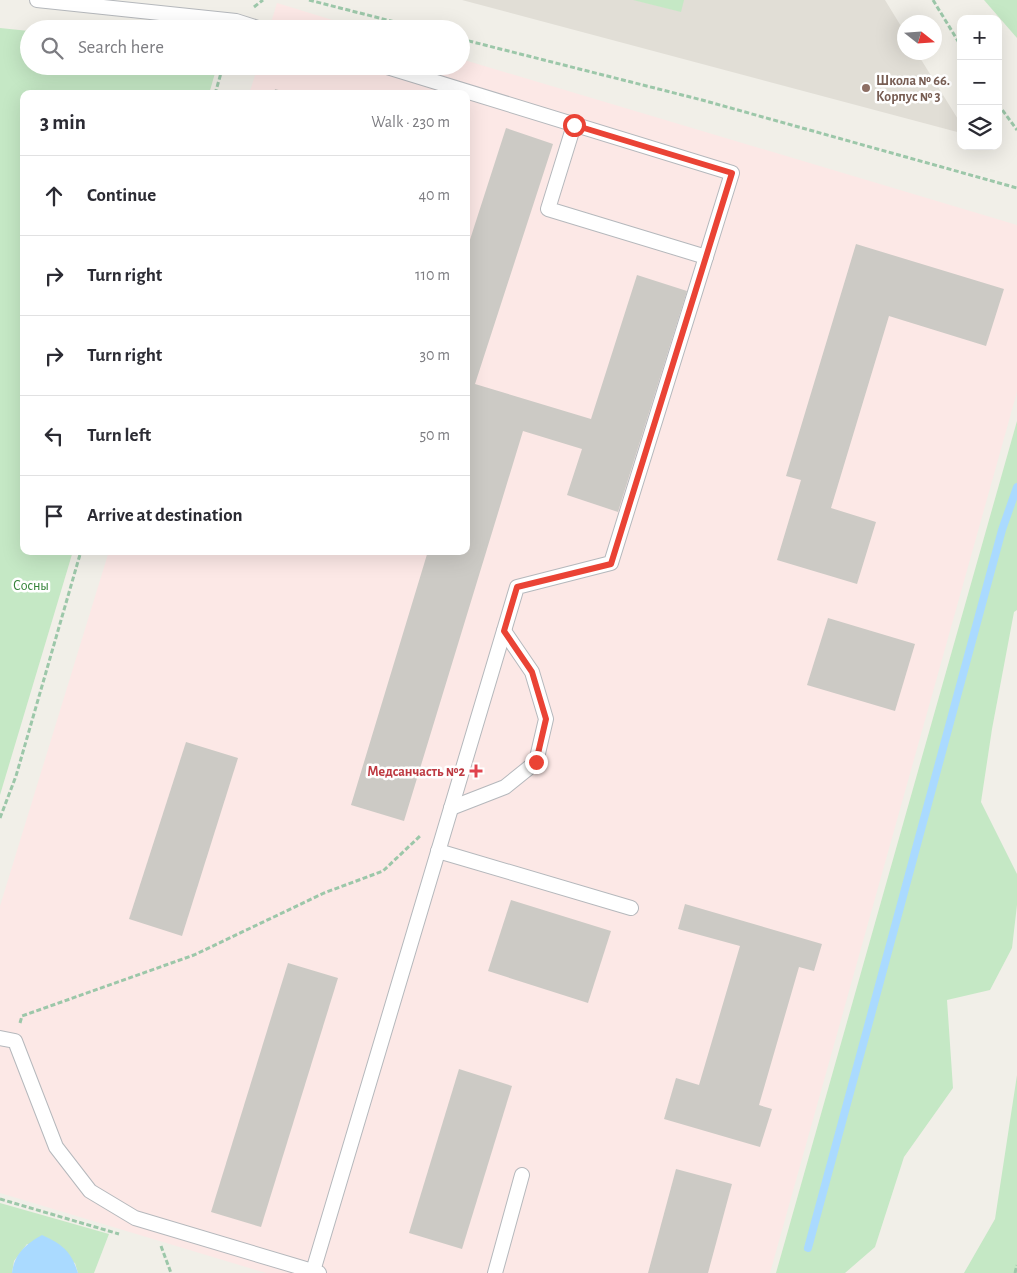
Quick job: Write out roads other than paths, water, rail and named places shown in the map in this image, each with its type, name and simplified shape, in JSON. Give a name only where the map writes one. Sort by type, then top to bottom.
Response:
[{"type":"lane","points":[[37,0],[107,4],[228,20]]},
{"type":"lane","points":[[413,75],[461,90]]},
{"type":"lane","points":[[0,1038],[15,1041],[56,1147],[90,1191],[135,1218],[316,1272],[517,587],[611,564],[732,173],[470,93]]},
{"type":"lane","points":[[574,125],[548,209],[706,257]]},
{"type":"lane","points":[[451,808],[505,787],[536,762],[546,719],[532,672],[504,631]]},
{"type":"lane","points":[[438,851],[631,908]]},
{"type":"lane","points":[[495,1273],[522,1175]]},
{"type":"water","points":[[42,1235],[65,1249],[78,1273],[12,1273],[18,1255],[31,1242]]},
{"type":"waterway","points":[[808,1248],[1002,530],[1017,487]]},
{"type":"place","name":"Школа № 66. Корпус № 3","points":[[866,88]]},
{"type":"place","name":"Медсанчасть №2","points":[[476,771]]},
{"type":"park label","name":"Сосны","points":[[31,585]]}]
